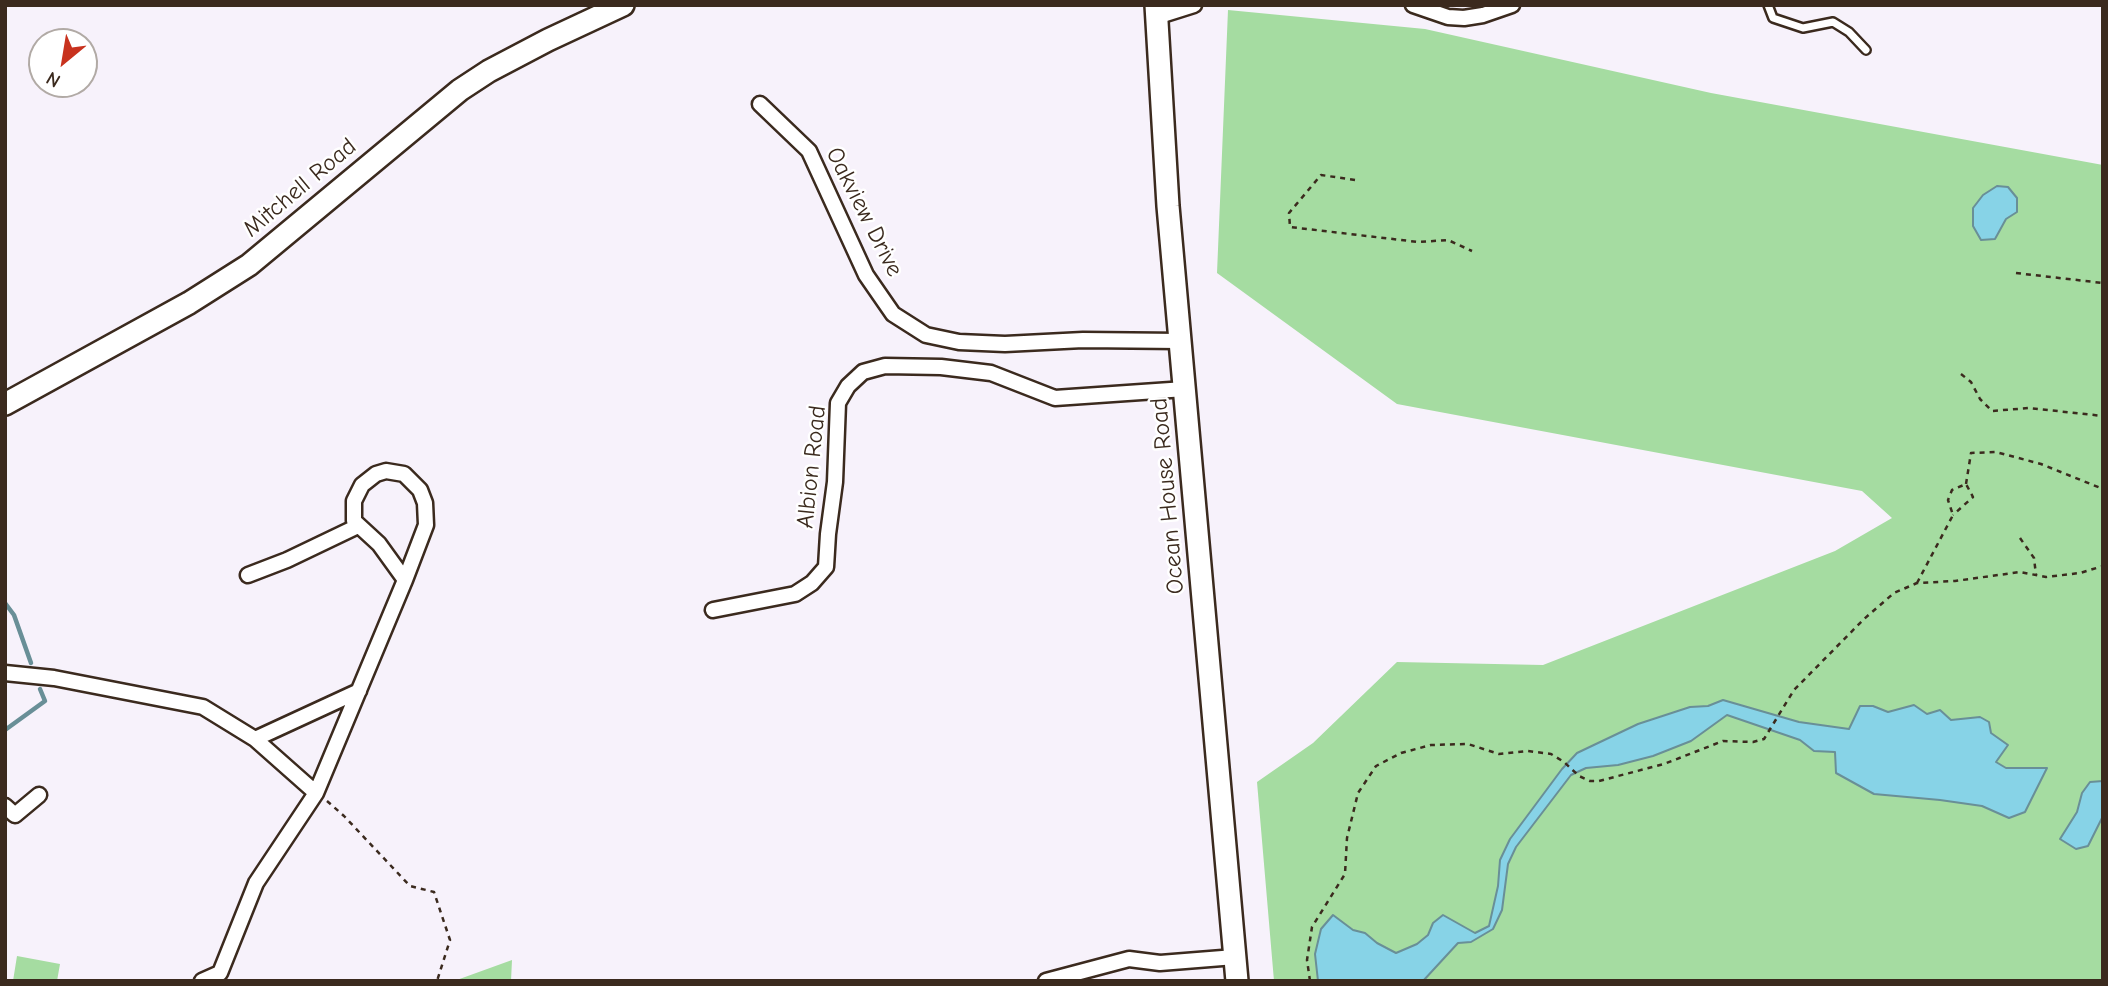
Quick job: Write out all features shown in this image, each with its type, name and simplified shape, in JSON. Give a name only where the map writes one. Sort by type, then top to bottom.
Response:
[{"type":"main road","name":"Mitchell Road","points":[[5,404],[189,303],[249,265],[460,90],[489,71],[623,5]]},
{"type":"main road","name":"Ocean House Road","points":[[1156,11],[1168,206],[1237,981]]},
{"type":"street","points":[[1156,11],[1195,5]]},
{"type":"street","points":[[1413,5],[1448,17],[1464,18],[1512,5]]},
{"type":"street","name":"Oakview Drive","points":[[760,104],[809,152],[866,275],[893,314],[926,335],[960,342],[993,343],[1180,341]]},
{"type":"street","name":"Albion Road","points":[[713,610],[795,594],[812,583],[826,568],[835,482],[838,403],[848,386],[863,372],[885,366],[941,367],[990,373],[1055,398],[1185,389]]},
{"type":"street","points":[[202,981],[220,973],[256,883],[316,793],[405,580],[426,525],[425,503],[413,482],[404,474],[386,471],[368,479],[362,485],[354,501],[354,521],[379,544],[405,580]]},
{"type":"street","points":[[248,575],[287,560],[358,526]]},
{"type":"street","points":[[5,673],[54,678],[203,707],[255,739],[316,793]]},
{"type":"street","points":[[255,739],[359,691]]},
{"type":"street","points":[[5,806],[15,815],[39,795]]},
{"type":"street","points":[[1046,981],[1129,959],[1160,963],[1235,957]]},
{"type":"lane","points":[[1769,5],[1773,18],[1803,28],[1833,22],[1849,32],[1866,50]]},
{"type":"path","points":[[1355,180],[1321,175],[1289,214],[1290,227],[1418,242],[1448,240],[1472,251]]},
{"type":"path","points":[[2016,273],[2103,284]]},
{"type":"path","points":[[1961,374],[1993,411],[2029,408],[2103,416]]},
{"type":"path","points":[[1917,583],[1953,515],[1973,497],[1966,485],[1971,453],[1996,452],[2041,464],[2103,489]]},
{"type":"path","points":[[1953,515],[1948,500],[1952,490],[1966,485]]},
{"type":"path","points":[[2020,538],[2034,558],[2036,575]]},
{"type":"path","points":[[1310,981],[1307,960],[1311,928],[1345,874],[1347,838],[1358,793],[1376,766],[1401,753],[1431,746],[1468,744],[1499,754],[1528,751],[1551,754],[1579,776],[1599,781],[1664,764],[1723,741],[1753,742],[1764,739],[1794,690],[1864,619],[1894,593],[1917,583],[2020,572],[2046,577],[2080,573],[2103,566]]},
{"type":"path","points":[[316,793],[344,816],[410,886],[434,892],[450,940],[437,981]]},
{"type":"green space","points":[[1228,10],[1425,29],[1711,93],[2103,165],[2103,981],[1274,981],[1257,782],[1313,743],[1397,662],[1543,665],[1835,551],[1892,518],[1862,491],[1397,404],[1217,273]]},
{"type":"green space","points":[[17,956],[60,964],[57,981],[13,981]]},
{"type":"green space","points":[[512,960],[511,981],[454,981]]},
{"type":"water","points":[[1997,186],[2008,187],[2017,198],[2017,212],[2006,219],[1995,239],[1981,240],[1973,226],[1973,208],[1983,195]]},
{"type":"water","points":[[1723,700],[1799,722],[1849,729],[1860,706],[1873,706],[1888,712],[1914,705],[1927,714],[1940,710],[1951,720],[1980,717],[1989,722],[1991,733],[2008,745],[1996,762],[2006,768],[2047,768],[2025,812],[2009,818],[1982,806],[1874,794],[1836,773],[1835,752],[1814,751],[1800,740],[1727,715],[1691,741],[1653,756],[1618,765],[1586,768],[1571,775],[1516,847],[1508,864],[1502,910],[1493,929],[1471,942],[1458,943],[1423,981],[1318,981],[1315,954],[1321,929],[1333,915],[1353,930],[1365,933],[1396,953],[1417,944],[1428,935],[1433,923],[1443,915],[1475,933],[1489,926],[1498,886],[1500,860],[1510,839],[1577,753],[1638,724],[1690,707],[1708,706]]},
{"type":"water","points":[[2103,781],[2103,816],[2088,846],[2076,849],[2060,839],[2077,812],[2082,793],[2090,782]]},
{"type":"waterway","points":[[5,603],[14,615],[31,663]]},
{"type":"waterway","points":[[5,730],[45,701],[40,689]]}]
